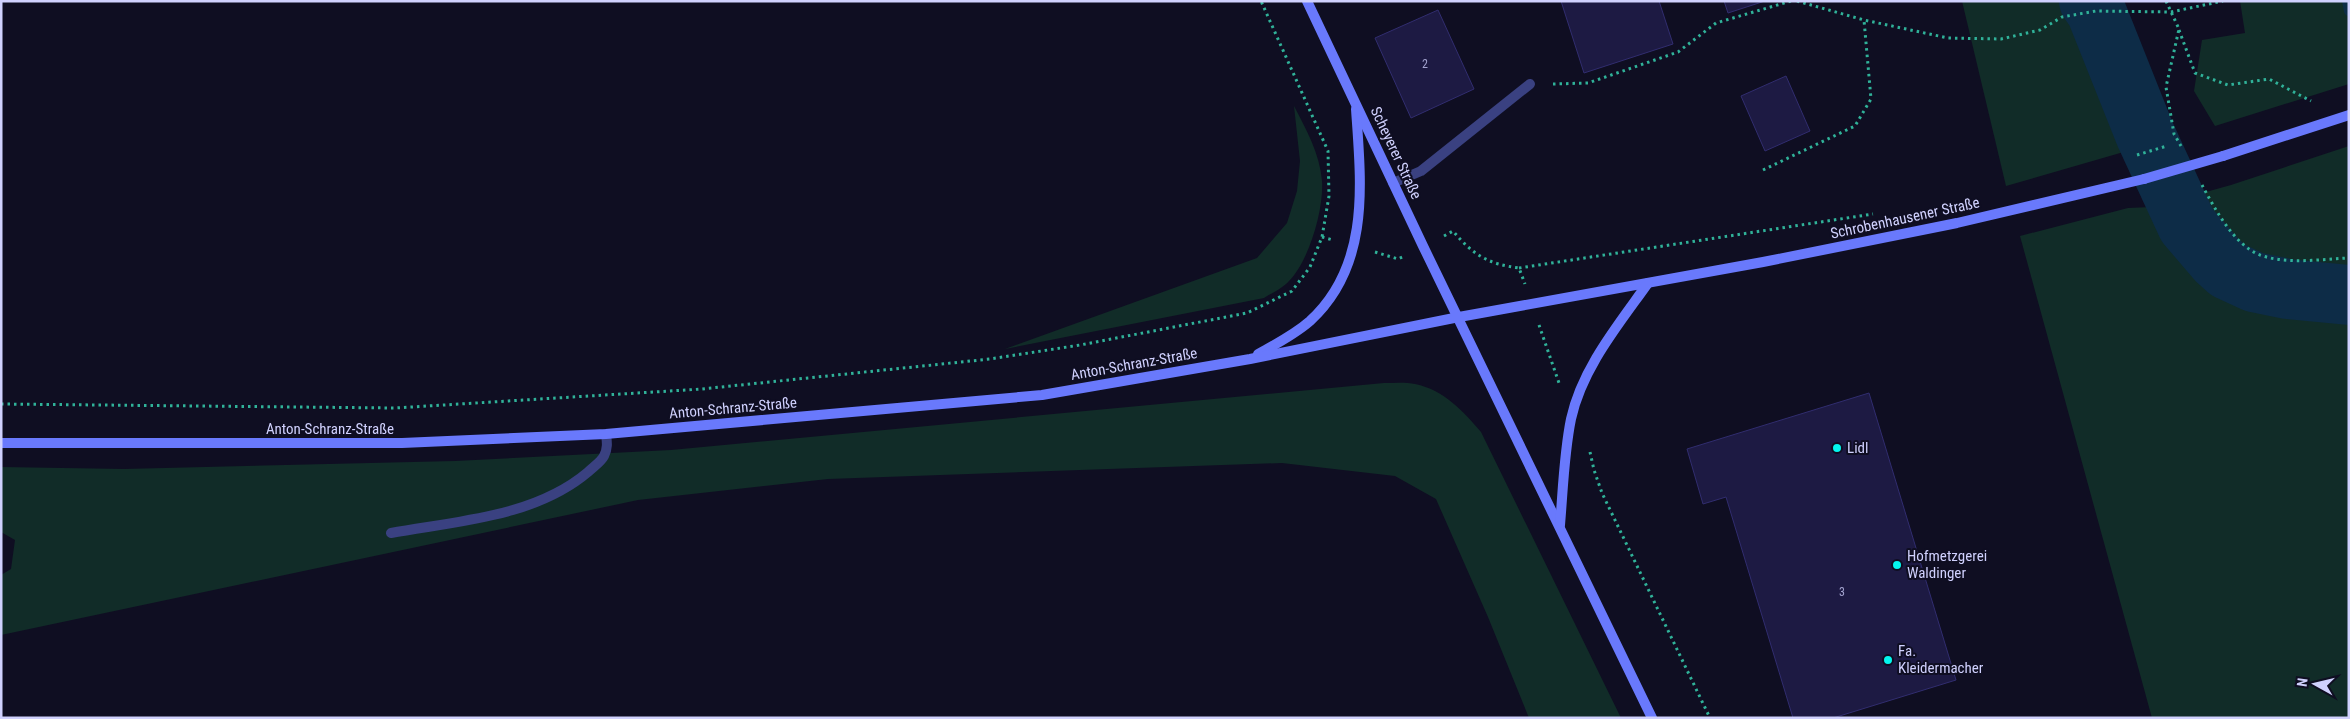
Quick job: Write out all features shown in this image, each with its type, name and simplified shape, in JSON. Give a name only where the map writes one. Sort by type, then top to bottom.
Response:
[{"type":"main road","name":"Scheyerer Straße","points":[[1307,1],[1393,184],[1652,718]]},
{"type":"main road","points":[[1250,359],[1292,335],[1310,320],[1335,291],[1354,246],[1359,221],[1360,175],[1355,102]]},
{"type":"main road","name":"Schrobenhausener Straße","points":[[1459,317],[1648,283],[1957,223],[2144,178],[2223,156],[2349,114]]},
{"type":"main road","points":[[1560,526],[1569,433],[1578,396],[1605,344],[1648,283]]},
{"type":"main road","name":"Anton-Schranz-Straße","points":[[1,443],[402,443],[606,434],[1042,395],[1250,359],[1459,317]]},
{"type":"lane","points":[[1393,184],[1420,171],[1530,84]]},
{"type":"lane","points":[[391,533],[501,512],[554,495],[577,481],[604,458],[608,446],[606,434]]},
{"type":"path","points":[[1,404],[395,408],[702,389],[990,359],[1080,345],[1247,312],[1292,291],[1310,267],[1322,237],[1329,196],[1328,151],[1261,1]]},
{"type":"path","points":[[1530,84],[1588,83],[1678,52],[1716,23],[1791,1]]},
{"type":"path","points":[[1797,1],[1864,20],[1948,38],[2001,39],[2040,30],[2062,17],[2102,12],[2170,12],[2223,1]]},
{"type":"path","points":[[1763,170],[1855,126],[1871,100],[1864,20]]},
{"type":"path","points":[[2179,29],[2195,73],[2228,85],[2269,79],[2311,101]]},
{"type":"path","points":[[2128,157],[2137,155]]},
{"type":"path","points":[[1519,268],[1878,214]]},
{"type":"path","points":[[1532,304],[1560,388],[1578,396]]},
{"type":"path","points":[[1590,443],[1594,470],[1602,493],[1710,718]]},
{"type":"green space","points":[[1962,1],[2068,1],[2134,149],[2006,186]]},
{"type":"green space","points":[[2240,1],[2349,1],[2349,84],[2215,126],[2194,91],[2202,40],[2245,33]]},
{"type":"green space","points":[[1294,106],[1315,151],[1321,171],[1322,193],[1318,220],[1309,248],[1303,261],[1287,284],[1264,298],[1005,349],[1257,258],[1287,223],[1297,191],[1300,161]]},
{"type":"green space","points":[[2349,146],[2349,718],[2152,718],[2020,236],[2128,208],[2152,207],[2231,185]]},
{"type":"green space","points":[[1384,383],[1411,383],[1435,391],[1460,409],[1481,432],[1621,718],[1529,718],[1488,617],[1436,499],[1395,476],[1282,463],[828,479],[638,500],[1,635],[1,575],[11,569],[15,540],[1,532],[1,467],[124,469],[455,461],[671,450]]},
{"type":"building","points":[[1561,1],[1659,1],[1673,44],[1584,73]]},
{"type":"building","points":[[1724,1],[1765,1],[1728,13]]},
{"type":"building","points":[[1438,10],[1474,89],[1411,118],[1375,38]]},
{"type":"building","points":[[1786,76],[1810,131],[1765,151],[1741,96]]},
{"type":"building","points":[[1869,393],[1956,680],[1833,718],[1793,718],[1726,497],[1703,504],[1687,449]]},
{"type":"waterway","points":[[2089,1],[2096,11],[2145,134],[2187,225],[2217,260],[2228,270],[2254,282],[2288,289],[2349,295]]},
{"type":"waterway","points":[[2347,1],[2349,11]]},
{"type":"place","name":"Lidl","points":[[1837,448]]},
{"type":"place","name":"Hofmetzgerei Waldinger","points":[[1897,565]]},
{"type":"place","name":"Fa. Kleidermacher","points":[[1888,660]]}]
